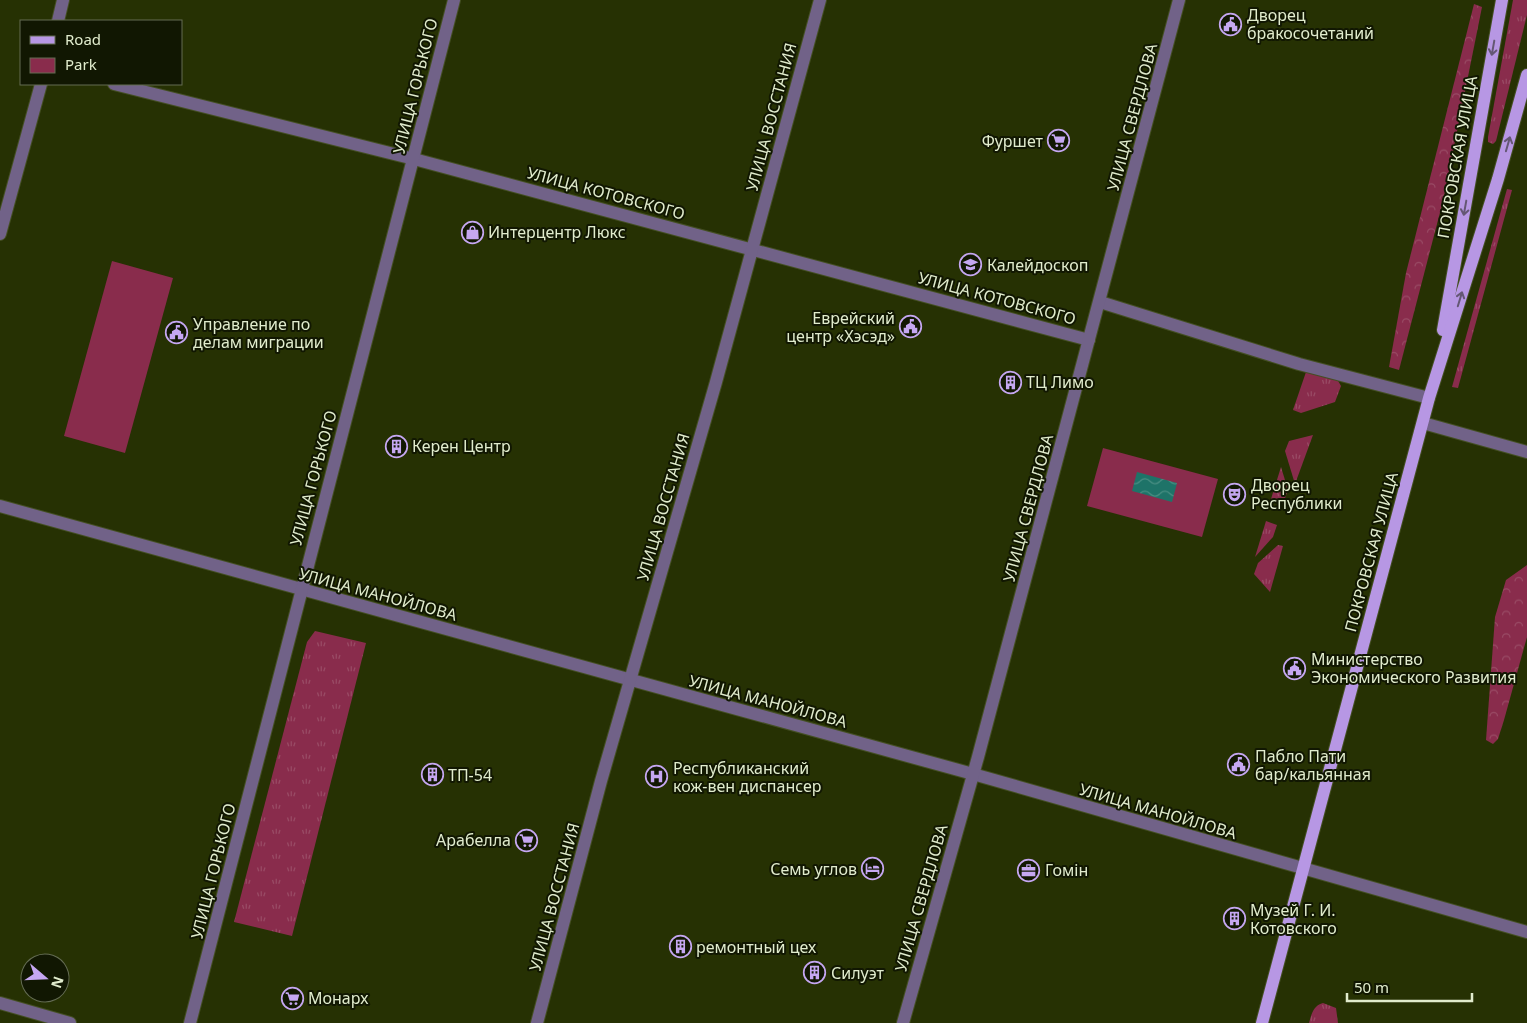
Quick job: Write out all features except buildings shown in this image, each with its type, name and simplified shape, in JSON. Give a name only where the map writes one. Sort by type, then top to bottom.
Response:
[{"type":"main road","name":"ПОКРОВСКАЯ УЛИЦА","points":[[1435,379],[1502,0]]},
{"type":"main road","name":"ПОКРОВСКАЯ УЛИЦА","points":[[1262,1023],[1301,868],[1435,379],[1498,179],[1527,75]]},
{"type":"street","points":[[58,20],[64,0]]},
{"type":"street","name":"УЛИЦА ГОРЬКОГО","points":[[190,1023],[454,0]]},
{"type":"street","name":"УЛИЦА ВОССТАНИЯ","points":[[537,1023],[630,680],[752,249],[820,0]]},
{"type":"street","name":"УЛИЦА СВЕРДЛОВА","points":[[902,1023],[974,774],[1179,0]]},
{"type":"street","points":[[0,234],[41,85]]},
{"type":"street","name":"УЛИЦА КОТОВСКОГО","points":[[118,85],[414,159],[1090,340]]},
{"type":"street","name":"УЛИЦА КОТОВСКОГО","points":[[1100,302],[1299,364],[1430,398]]},
{"type":"street","points":[[1423,423],[1527,452]]},
{"type":"street","name":"УЛИЦА МАНОЙЛОВА","points":[[0,506],[974,774],[1527,932]]},
{"type":"street","points":[[0,1003],[70,1023]]},
{"type":"green space","points":[[1513,0],[1527,0],[1527,15],[1496,141],[1493,144],[1488,142],[1488,137]]},
{"type":"green space","points":[[1474,4],[1482,7],[1443,201],[1399,370],[1389,367],[1406,273]]},
{"type":"green space","points":[[1507,189],[1512,190],[1458,388],[1452,387]]},
{"type":"green space","points":[[112,261],[173,278],[125,453],[64,436]]},
{"type":"green space","points":[[1306,372],[1337,379],[1341,386],[1335,402],[1301,413],[1293,410]]},
{"type":"green space","points":[[1313,435],[1295,484],[1285,451],[1289,441]]},
{"type":"green space","points":[[1103,448],[1218,479],[1202,537],[1087,506]]},
{"type":"green space","points":[[1281,467],[1288,490],[1283,504],[1271,499]]},
{"type":"green space","points":[[1266,521],[1277,525],[1273,537],[1255,557]]},
{"type":"green space","points":[[1278,545],[1283,546],[1270,592],[1254,574],[1258,563]]},
{"type":"green space","points":[[1527,565],[1527,637],[1498,739],[1493,744],[1486,740],[1495,617],[1506,580]]},
{"type":"green space","points":[[315,631],[366,643],[292,936],[234,922],[307,642]]},
{"type":"green space","points":[[1323,1003],[1336,1008],[1338,1023],[1309,1023],[1315,1008]]},
{"type":"water","points":[[1137,472],[1177,483],[1172,502],[1132,491]]},
{"type":"place","name":"Дворец бракосочетаний","points":[[1231,24]]},
{"type":"place","name":"Фуршет","points":[[1059,141]]},
{"type":"place","name":"Интерцентр Люкс","points":[[472,232]]},
{"type":"place","name":"Калейдоскоп","points":[[971,265]]},
{"type":"place","name":"Еврейский центр «Хэсэд»","points":[[911,327]]},
{"type":"place","name":"Управление по делам миграции","points":[[177,333]]},
{"type":"place","name":"ТЦ Лимо","points":[[1010,382]]},
{"type":"place","name":"Керен Центр","points":[[396,446]]},
{"type":"place","name":"Дворец Республики","points":[[1235,494]]},
{"type":"place","name":"Министерство Экономического Развития","points":[[1295,668]]},
{"type":"place","name":"Пабло Пати бар/кальянная","points":[[1239,765]]},
{"type":"place","name":"ТП-54","points":[[432,775]]},
{"type":"place","name":"Республиканский кож-вен диспансер","points":[[657,777]]},
{"type":"place","name":"Арабелла","points":[[527,840]]},
{"type":"place","name":"Семь углов","points":[[873,869]]},
{"type":"place","name":"Гомiн","points":[[1029,870]]},
{"type":"place","name":"Музей Г. И. Котовского","points":[[1234,919]]},
{"type":"place","name":"ремонтный цех","points":[[680,947]]},
{"type":"place","name":"Силуэт","points":[[815,973]]},
{"type":"place","name":"Монарх","points":[[292,998]]}]
